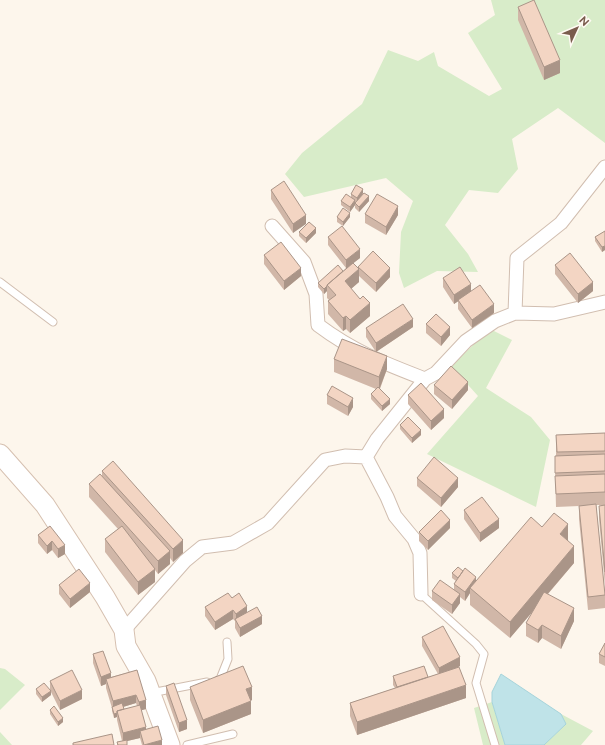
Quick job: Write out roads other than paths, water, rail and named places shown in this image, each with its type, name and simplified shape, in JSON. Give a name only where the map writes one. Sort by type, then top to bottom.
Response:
[{"type":"street","points":[[514,313],[516,258],[561,223],[605,168]]},
{"type":"street","points":[[272,226],[304,262],[316,294],[318,325],[339,341],[364,355],[425,379]]},
{"type":"street","points":[[366,457],[377,439],[425,379],[436,372],[466,341],[495,321],[514,313],[554,314],[605,302]]},
{"type":"street","points":[[0,454],[46,505],[70,541],[124,630],[126,646],[146,681],[170,745]]},
{"type":"street","points":[[124,630],[185,561],[202,547],[233,543],[268,523],[325,460],[345,456],[366,457]]},
{"type":"street","points":[[366,457],[396,516],[414,539],[420,553],[420,594]]},
{"type":"lane","points":[[0,282],[53,322]]},
{"type":"lane","points":[[420,594],[476,644],[484,654],[476,683],[495,745]]},
{"type":"lane","points":[[151,693],[220,679],[228,659],[227,642]]},
{"type":"lane","points":[[187,745],[233,734]]},
{"type":"water","points":[[501,674],[561,714],[566,724],[544,745],[505,745],[492,702],[492,692]]}]
